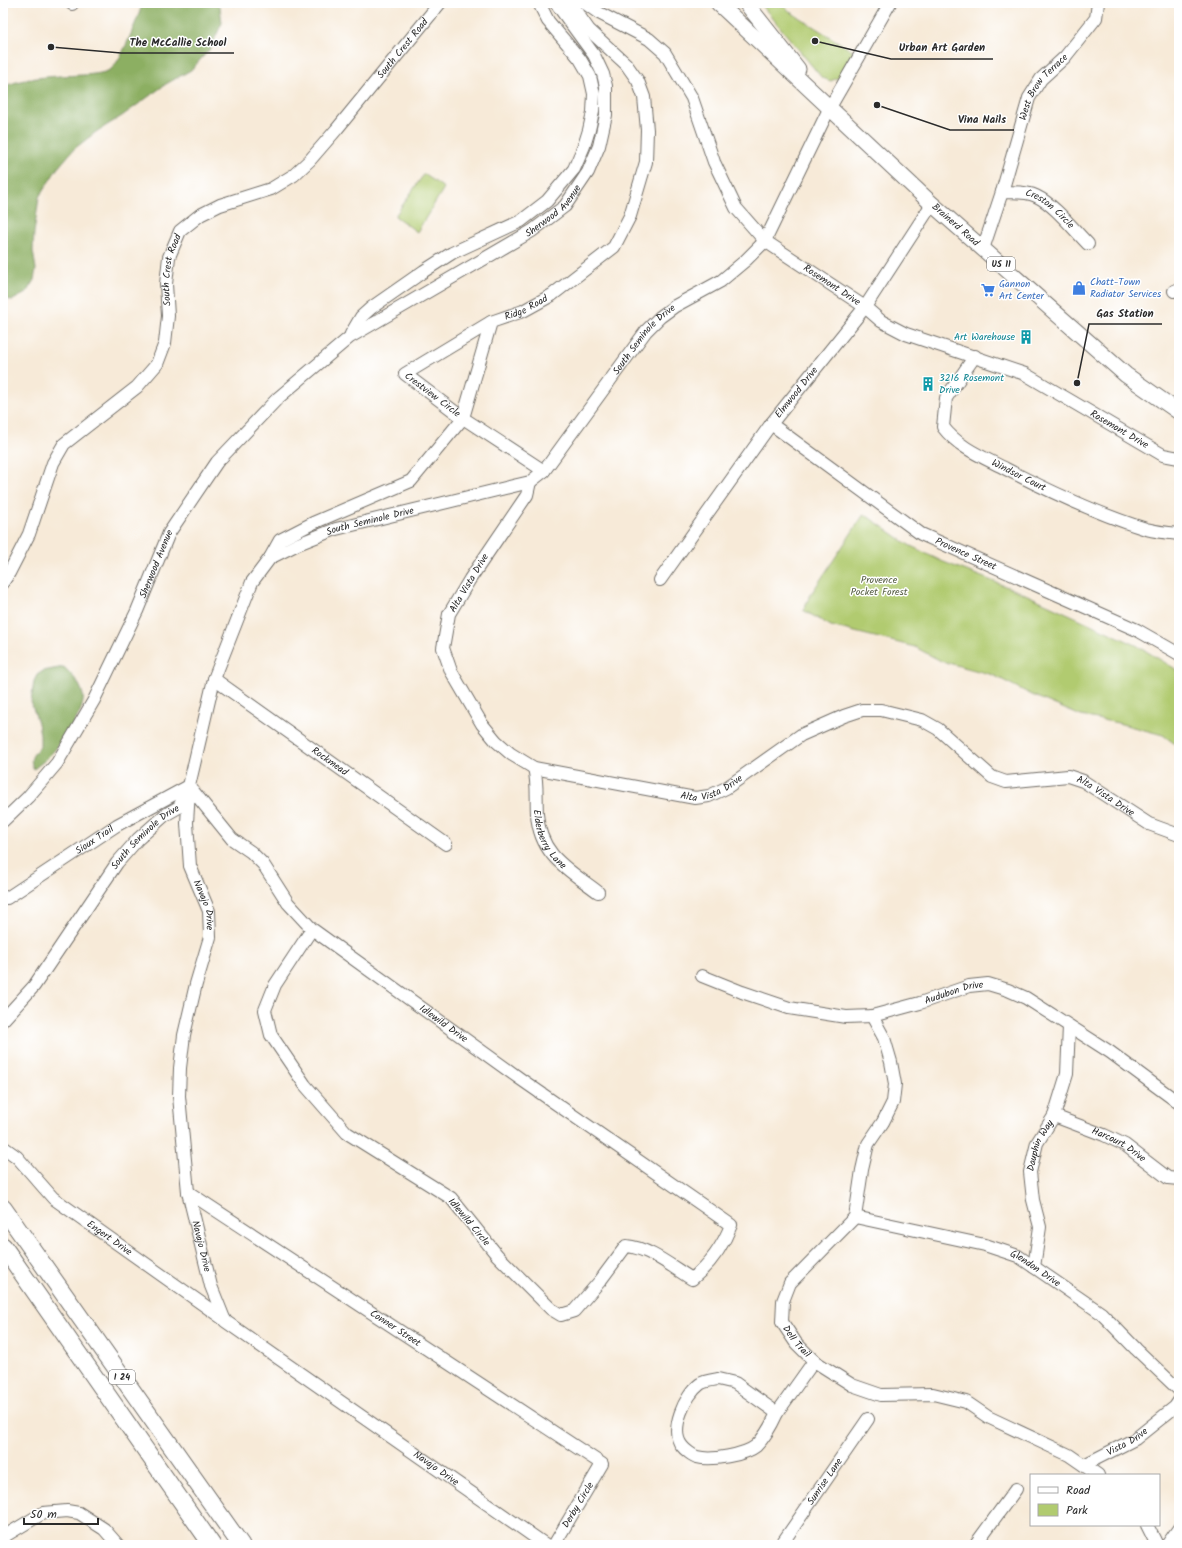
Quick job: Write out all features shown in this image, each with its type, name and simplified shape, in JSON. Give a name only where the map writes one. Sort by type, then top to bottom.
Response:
[{"type":"highway","name":"I 24","points":[[3,1208],[241,1545]]},
{"type":"highway","name":"I 24","points":[[3,1246],[212,1545]]},
{"type":"main road","name":"Brainerd Road","points":[[718,3],[829,109],[932,204],[1126,375],[1176,408]]},
{"type":"main road","name":"Brainerd Road","points":[[746,3],[829,109]]},
{"type":"street","name":"South Crest Road","points":[[3,582],[29,534],[53,462],[64,444],[137,387],[158,364],[165,343],[168,316],[166,284],[169,257],[180,231],[200,215],[220,206],[271,189],[294,175],[310,160],[336,130],[440,3]]},
{"type":"street","name":"Sherwood Avenue","points":[[350,337],[358,325],[361,317],[371,308],[452,253],[521,221],[546,201],[574,169],[589,130],[593,112],[594,94],[590,76],[580,59],[548,21],[539,3]]},
{"type":"street","name":"Sherwood Avenue","points":[[3,821],[28,797],[56,763],[94,700],[137,611],[169,533],[217,462],[278,398],[350,337],[532,231],[564,206],[588,172],[599,146],[606,115],[606,86],[603,74],[594,55],[556,3]]},
{"type":"street","name":"Ridge Road","points":[[491,322],[523,311],[552,294],[614,247],[630,216],[646,162],[647,130],[644,97],[638,81],[626,64],[589,30],[570,3]]},
{"type":"street","name":"Rosemont Drive","points":[[585,3],[598,13],[649,39],[666,52],[692,98],[714,162],[736,208],[765,241],[865,307],[881,321],[911,337],[975,356],[1025,374],[1163,455],[1179,458]]},
{"type":"street","name":"South Seminole Drive","points":[[3,1020],[34,986],[116,863],[138,839],[165,815],[178,807],[189,786],[214,679],[252,582],[270,558],[298,544],[336,529],[530,482],[544,471],[646,331],[660,317],[675,306],[721,281],[746,260],[765,241],[829,109],[890,3]]},
{"type":"street","name":"West Brow Terrace","points":[[984,249],[1029,98],[1041,79],[1065,57],[1096,18],[1098,3]]},
{"type":"street","name":"Creston Circle","points":[[1002,192],[1023,192],[1036,196],[1052,207],[1088,244]]},
{"type":"street","name":"Elmwood Drive","points":[[660,580],[771,424],[865,307],[932,204]]},
{"type":"street","points":[[270,558],[280,540],[313,522],[411,481],[463,418],[491,322]]},
{"type":"street","name":"Crestview Circle","points":[[491,322],[405,374],[463,418],[544,471]]},
{"type":"street","name":"Windsor Court","points":[[975,356],[946,398],[943,427],[951,437],[973,452],[1058,495],[1128,523],[1148,529],[1179,534]]},
{"type":"street","name":"Provence Street","points":[[771,424],[921,534],[1137,630],[1179,654]]},
{"type":"street","name":"Alta Vista Drive","points":[[530,482],[527,496],[470,579],[450,614],[443,648],[451,671],[482,724],[496,741],[511,754],[534,768],[695,798],[709,796],[726,788],[801,735],[844,716],[862,710],[881,710],[922,720],[938,729],[992,777],[1006,782],[1068,776],[1083,781],[1149,824],[1179,834]]},
{"type":"street","name":"Rockmead","points":[[214,679],[446,844]]},
{"type":"street","name":"Elderberry Lane","points":[[534,768],[537,778],[537,813],[539,830],[547,848],[557,862],[598,892]]},
{"type":"street","name":"Sioux Trail","points":[[3,898],[7,898],[117,825],[189,786]]},
{"type":"street","name":"Idlewild Drive","points":[[189,786],[232,839],[251,852],[262,864],[288,903],[312,929],[519,1078],[731,1225]]},
{"type":"street","name":"Navajo Drive","points":[[189,786],[187,823],[190,866],[209,911],[210,937],[196,984],[184,1035],[180,1068],[179,1096],[188,1192],[210,1286],[225,1321],[546,1545]]},
{"type":"street","name":"Idlewild Circle","points":[[312,929],[274,985],[266,1010],[271,1035],[305,1085],[347,1133],[451,1198],[497,1255],[550,1310],[561,1315],[574,1310],[600,1281],[626,1246],[636,1247],[651,1254],[692,1280],[702,1271],[725,1242],[731,1225]]},
{"type":"street","name":"Audubon Drive","points":[[702,976],[788,1008],[846,1017],[872,1016],[920,1003],[969,986],[988,984],[1008,990],[1026,998],[1110,1052],[1179,1103]]},
{"type":"street","points":[[855,1217],[862,1170],[868,1144],[883,1122],[893,1102],[895,1084],[884,1038],[872,1016]]},
{"type":"street","name":"Dauphin Way","points":[[1034,1267],[1040,1227],[1033,1200],[1030,1172],[1037,1143],[1054,1116],[1067,1074],[1069,1026]]},
{"type":"street","name":"Harcourt Drive","points":[[1054,1116],[1104,1135],[1125,1145],[1168,1178],[1179,1179]]},
{"type":"street","name":"Engert Drive","points":[[3,1146],[17,1157],[53,1198],[225,1321]]},
{"type":"street","name":"Conner Street","points":[[188,1192],[602,1464]]},
{"type":"street","name":"Glendon Drive","points":[[855,1217],[985,1245],[1018,1256],[1101,1313],[1179,1390]]},
{"type":"street","name":"Dell Trail","points":[[855,1217],[790,1284],[783,1301],[782,1322],[796,1343],[814,1361],[852,1385],[880,1395],[933,1394],[966,1402],[988,1417],[1069,1455],[1084,1465]]},
{"type":"street","points":[[777,1413],[735,1384],[718,1379],[701,1383],[689,1394],[681,1413],[677,1430],[682,1446],[696,1457],[713,1459],[733,1456],[755,1447],[771,1427],[777,1413],[814,1361]]},
{"type":"street","name":"Vista Drive","points":[[1084,1465],[1135,1439],[1176,1407],[1179,1401]]},
{"type":"street","name":"Sunrise Lane","points":[[781,1545],[868,1419]]},
{"type":"street","name":"Derby Circle","points":[[554,1545],[602,1464]]},
{"type":"street","points":[[1084,1465],[1097,1474]]},
{"type":"street","points":[[975,1545],[1016,1489]]},
{"type":"street","points":[[3,1537],[43,1512],[67,1511],[79,1513],[104,1529],[118,1545]]},
{"type":"street","points":[[1148,1526],[1157,1545]]},
{"type":"street","points":[[1167,1545],[1179,1528]]},
{"type":"green space","points":[[143,3],[216,3],[220,7],[222,23],[210,49],[191,70],[166,84],[122,116],[96,132],[74,149],[57,169],[39,197],[34,233],[33,251],[36,269],[34,280],[26,293],[13,300],[3,299],[3,87],[16,82],[31,79],[53,76],[94,74],[111,69],[116,64],[125,48]]},
{"type":"green space","points":[[760,3],[779,3],[792,13],[854,52],[839,77],[831,81],[822,78]]},
{"type":"green space","points":[[424,174],[444,188],[417,232],[395,216]]},
{"type":"green space","name":"Provence Pocket Forest","points":[[864,514],[909,545],[941,561],[1023,593],[1136,645],[1179,671],[1179,747],[1163,735],[1118,723],[1081,716],[1032,695],[993,675],[941,661],[915,647],[831,626],[803,610],[811,594]]},
{"type":"green space","points":[[64,667],[76,680],[82,691],[83,702],[81,710],[77,719],[59,745],[34,769],[31,759],[33,754],[40,747],[40,735],[38,723],[31,702],[34,681],[37,675],[43,671]]},
{"type":"place","name":"Urban Art Garden","points":[[815,41]]},
{"type":"place","name":"The McCallie School","points":[[51,47]]},
{"type":"place","name":"Vina Nails","points":[[877,105]]},
{"type":"place","name":"Chatt-Town Radiator Services","points":[[1079,288]]},
{"type":"place","name":"Gannon Art Center","points":[[988,290]]},
{"type":"place","name":"Art Warehouse","points":[[1026,337]]},
{"type":"place","name":"Gas Station","points":[[1077,383]]},
{"type":"place","name":"3216 Rosemont Drive","points":[[928,384]]}]
